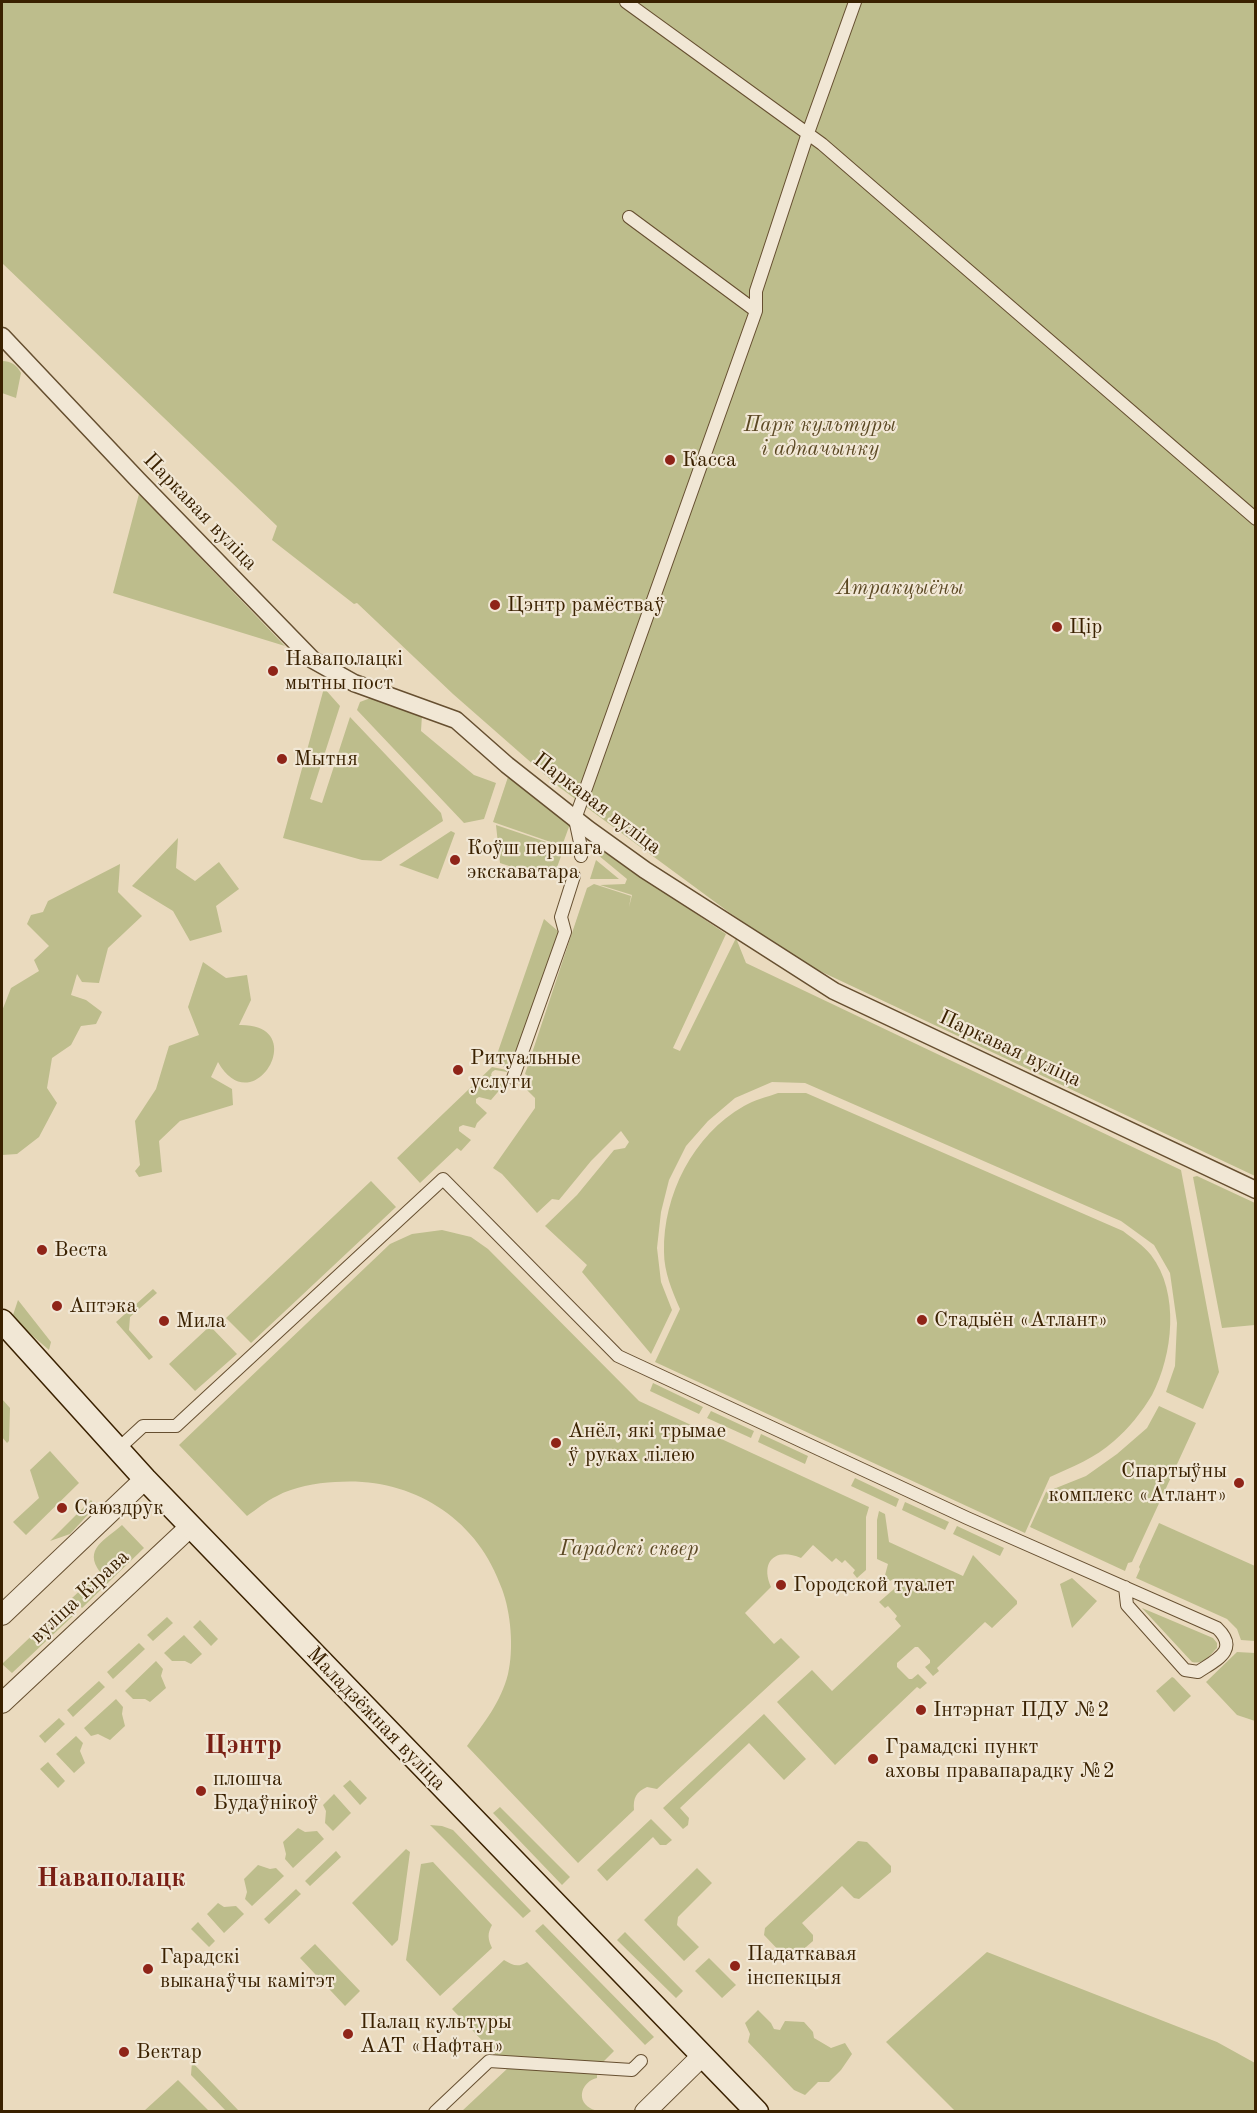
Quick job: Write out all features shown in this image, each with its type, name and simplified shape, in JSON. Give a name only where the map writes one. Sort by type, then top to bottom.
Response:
[{"type":"main road","name":"Маладзёжная вуліца","points":[[2,1322],[117,1450],[757,2112]]},
{"type":"street","points":[[626,2],[808,133],[951,253],[1256,519]]},
{"type":"street","points":[[580,856],[582,852],[575,819],[756,311],[756,291],[808,133],[855,2]]},
{"type":"street","points":[[629,217],[756,311]]},
{"type":"street","name":"Паркавая вуліца","points":[[2,336],[312,660],[354,683],[456,720],[507,765],[575,819],[645,870],[834,991],[1256,1190]]},
{"type":"street","points":[[513,1078],[565,932],[561,917],[574,876]]},
{"type":"street","points":[[117,1450],[143,1426],[176,1426],[443,1179],[618,1356],[967,1518],[1125,1587],[1217,1628],[1226,1637],[1227,1646],[1223,1655],[1198,1672],[1185,1670],[1127,1605],[1125,1587]]},
{"type":"street","name":"вуліца Кірава","points":[[2,1615],[145,1479]]},
{"type":"street","name":"вуліца Кірава","points":[[2,1703],[191,1526]]},
{"type":"street","points":[[645,2112],[702,2056]]},
{"type":"street","points":[[435,2112],[489,2061],[632,2070],[641,2061]]},
{"type":"green space","name":"Парк культуры і адпачынку","points":[[2,2],[1255,2],[1255,1176],[805,964],[730,913],[559,787],[453,694],[357,603],[354,604],[272,540],[277,526],[2,263]]},
{"type":"green space","points":[[2,361],[13,364],[21,373],[16,398],[2,393]]},
{"type":"green space","points":[[139,494],[285,646],[113,593]]},
{"type":"green space","points":[[324,688],[340,706],[310,799],[322,803],[350,717],[441,813],[443,821],[381,861],[362,860],[283,838]]},
{"type":"green space","points":[[373,697],[422,715],[421,731],[474,775],[496,783],[484,819],[464,823],[357,710],[360,702]]},
{"type":"green space","points":[[509,774],[570,824],[562,846],[493,822]]},
{"type":"green space","points":[[496,825],[564,848],[556,870],[542,877],[500,863]]},
{"type":"green space","points":[[451,831],[455,833],[438,879],[399,865]]},
{"type":"green space","points":[[178,838],[176,868],[195,881],[219,862],[239,889],[216,906],[222,932],[190,941],[173,911],[132,886]]},
{"type":"green space","points":[[600,849],[726,934],[673,1048],[680,1051],[736,938],[746,963],[1181,1170],[1219,1372],[1203,1409],[1166,1392],[1175,1366],[1177,1323],[1170,1273],[1154,1245],[1121,1221],[805,1083],[772,1082],[735,1098],[708,1121],[686,1146],[669,1180],[661,1212],[657,1248],[661,1282],[672,1310],[651,1354],[582,1272],[587,1265],[545,1226],[577,1195],[614,1150],[625,1148],[629,1142],[621,1131],[591,1161],[559,1200],[552,1199],[537,1213],[502,1174],[493,1168],[535,1108],[535,1098],[520,1083],[528,1076],[525,1074],[587,888],[594,884],[631,896],[629,907],[632,895],[600,885],[625,884],[627,879],[598,855]]},
{"type":"green space","points":[[596,860],[619,879],[590,879]]},
{"type":"green space","points":[[120,864],[118,892],[142,916],[108,948],[99,983],[82,982],[77,974],[71,995],[86,1000],[102,1012],[96,1024],[81,1026],[71,1045],[52,1058],[47,1088],[57,1103],[39,1137],[17,1154],[2,1155],[2,1011],[11,988],[39,971],[34,960],[49,946],[27,924],[31,915],[43,912],[48,901]]},
{"type":"green space","points":[[544,919],[559,932],[511,1069],[494,1063]]},
{"type":"green space","points":[[203,962],[226,978],[247,975],[251,1000],[239,1025],[261,1029],[272,1039],[274,1052],[269,1066],[260,1077],[246,1083],[232,1078],[218,1062],[211,1077],[232,1089],[233,1105],[180,1121],[159,1141],[162,1172],[139,1177],[135,1171],[140,1165],[135,1121],[156,1089],[169,1046],[199,1035],[188,1007]]},
{"type":"green space","points":[[492,1067],[507,1070],[507,1072],[495,1070],[491,1075],[503,1086],[491,1100],[479,1097],[476,1099],[476,1103],[487,1113],[475,1128],[463,1125],[459,1127],[459,1131],[471,1140],[461,1151],[457,1148],[420,1183],[397,1158]]},
{"type":"green space","name":"Стадыён «Атлант»","points":[[778,1093],[806,1093],[1123,1231],[1151,1255],[1160,1270],[1170,1305],[1169,1343],[1165,1362],[1152,1395],[1130,1426],[1107,1447],[1083,1462],[1050,1477],[1025,1533],[655,1362],[680,1309],[667,1274],[664,1252],[669,1209],[684,1168],[710,1133],[726,1118],[756,1100]]},
{"type":"green space","points":[[1197,1176],[1255,1203],[1255,1325],[1222,1328],[1193,1177]]},
{"type":"green space","points":[[371,1181],[396,1207],[251,1343],[226,1318]]},
{"type":"green space","name":"Гарадскі сквер","points":[[442,1230],[471,1237],[488,1249],[639,1401],[869,1507],[866,1517],[866,1570],[857,1578],[853,1573],[855,1570],[845,1560],[842,1563],[836,1558],[832,1562],[813,1545],[801,1558],[784,1554],[772,1559],[767,1570],[771,1587],[745,1613],[774,1644],[781,1638],[800,1657],[657,1789],[647,1787],[640,1791],[634,1802],[634,1810],[578,1863],[467,1746],[501,1694],[510,1664],[511,1642],[505,1599],[491,1563],[458,1521],[437,1506],[414,1494],[389,1486],[362,1482],[313,1484],[297,1488],[273,1498],[247,1516],[179,1445],[390,1244],[412,1234]]},
{"type":"green space","points":[[153,1289],[157,1293],[130,1317],[129,1330],[153,1357],[149,1360],[116,1322]]},
{"type":"green space","points":[[18,1300],[51,1342],[49,1350],[12,1318]]},
{"type":"green space","points":[[210,1326],[237,1354],[195,1391],[169,1364]]},
{"type":"green space","points":[[653,1383],[703,1407],[699,1414],[650,1391]]},
{"type":"green space","points":[[2,1399],[10,1408],[9,1441],[7,1443],[2,1437]]},
{"type":"green space","points":[[1159,1406],[1196,1423],[1132,1562],[1128,1563],[1125,1571],[1030,1527],[1046,1492],[1086,1476],[1117,1454],[1147,1428]]},
{"type":"green space","points":[[711,1411],[754,1431],[751,1438],[707,1418]]},
{"type":"green space","points":[[761,1434],[808,1456],[805,1464],[758,1442]]},
{"type":"green space","points":[[50,1451],[79,1483],[26,1535],[13,1522],[39,1498],[30,1470]]},
{"type":"green space","points":[[855,1478],[899,1499],[896,1507],[851,1486]]},
{"type":"green space","points":[[91,1500],[96,1506],[70,1534],[50,1541]]},
{"type":"green space","points":[[905,1502],[949,1522],[945,1530],[902,1510]]},
{"type":"green space","points":[[879,1511],[885,1514],[889,1542],[963,1576],[973,1555],[1017,1601],[1017,1604],[992,1628],[985,1622],[937,1668],[939,1671],[933,1676],[925,1667],[930,1660],[918,1647],[915,1647],[897,1663],[897,1667],[909,1679],[918,1674],[927,1683],[920,1689],[917,1687],[835,1765],[777,1702],[812,1670],[832,1691],[901,1626],[895,1619],[897,1616],[888,1606],[885,1608],[879,1602],[901,1583],[893,1579],[890,1581],[884,1579],[888,1564],[877,1559]]},
{"type":"green space","points":[[1159,1523],[1255,1566],[1255,1641],[1241,1640],[1237,1629],[1227,1619],[1136,1578]]},
{"type":"green space","points":[[122,1525],[144,1548],[82,1608],[72,1598],[100,1572],[95,1564],[95,1551],[103,1540]]},
{"type":"green space","points":[[957,1526],[1004,1548],[1000,1556],[953,1534]]},
{"type":"green space","points":[[1072,1578],[1097,1601],[1072,1628],[1060,1584]]},
{"type":"green space","points":[[65,1604],[75,1614],[12,1673],[2,1664]]},
{"type":"green space","points":[[1142,1608],[1213,1638],[1217,1643],[1217,1648],[1203,1661],[1192,1662]]},
{"type":"green space","points":[[167,1617],[173,1623],[153,1641],[147,1635]]},
{"type":"green space","points":[[200,1620],[218,1639],[211,1646],[193,1627]]},
{"type":"green space","points":[[184,1635],[202,1654],[191,1664],[185,1661],[172,1661],[164,1653]]},
{"type":"green space","points":[[139,1643],[145,1649],[113,1679],[107,1672]]},
{"type":"green space","points":[[1237,1652],[1255,1653],[1255,1721],[1237,1715],[1206,1682]]},
{"type":"green space","points":[[156,1661],[163,1669],[161,1676],[166,1688],[150,1702],[145,1699],[133,1699],[125,1691]]},
{"type":"green space","points":[[1172,1677],[1191,1696],[1174,1712],[1156,1691]]},
{"type":"green space","points":[[99,1681],[105,1687],[73,1717],[67,1710]]},
{"type":"green space","points":[[116,1699],[123,1707],[125,1726],[110,1740],[98,1734],[91,1736],[84,1728]]},
{"type":"green space","points":[[764,1714],[806,1759],[784,1780],[749,1743],[680,1808],[689,1818],[688,1825],[683,1829],[663,1808]]},
{"type":"green space","points":[[59,1718],[65,1724],[45,1743],[39,1736]]},
{"type":"green space","points":[[76,1736],[83,1743],[80,1751],[85,1763],[74,1773],[56,1754]]},
{"type":"green space","points":[[48,1762],[65,1781],[58,1788],[40,1769]]},
{"type":"green space","points":[[350,1780],[367,1798],[360,1805],[343,1786]]},
{"type":"green space","points":[[334,1794],[351,1813],[333,1831],[325,1823],[326,1811],[323,1805]]},
{"type":"green space","points":[[500,1807],[570,1877],[562,1885],[493,1813]]},
{"type":"green space","points":[[651,1819],[672,1840],[666,1845],[660,1845],[653,1837],[607,1881],[597,1870]]},
{"type":"green space","points":[[430,1825],[453,1830],[531,1911],[523,1918]]},
{"type":"green space","points":[[298,1828],[305,1832],[317,1831],[324,1839],[293,1868],[285,1859],[283,1842]]},
{"type":"green space","points":[[858,1841],[867,1842],[891,1866],[891,1872],[859,1899],[854,1898],[842,1886],[802,1923],[813,1935],[813,1941],[792,1959],[786,1958],[764,1935],[765,1928]]},
{"type":"green space","points":[[406,1849],[410,1852],[398,1940],[392,1946],[352,1903]]},
{"type":"green space","points":[[336,1851],[341,1857],[310,1886],[305,1881]]},
{"type":"green space","points":[[433,1862],[492,1925],[489,1936],[492,1948],[440,1996],[406,1960],[421,1864]]},
{"type":"green space","points":[[258,1865],[270,1869],[276,1868],[284,1876],[252,1906],[245,1899],[247,1892],[244,1879]]},
{"type":"green space","points":[[697,1868],[712,1883],[678,1917],[677,1925],[699,1947],[684,1961],[644,1920]]},
{"type":"green space","points":[[296,1889],[301,1894],[269,1924],[264,1919]]},
{"type":"green space","points":[[218,1903],[224,1907],[236,1906],[244,1914],[224,1933],[207,1914]]},
{"type":"green space","points":[[198,1922],[215,1941],[209,1947],[191,1929]]},
{"type":"green space","points":[[543,1924],[654,2037],[645,2045],[535,1931]]},
{"type":"green space","points":[[625,1932],[683,1991],[676,1998],[617,1940]]},
{"type":"green space","points":[[315,1944],[360,1991],[345,2006],[300,1958]]},
{"type":"green space","points":[[987,1952],[1217,2042],[1255,2063],[1255,2111],[955,2111],[886,2042]]},
{"type":"green space","points":[[709,1958],[736,1985],[722,1998],[695,1971]]},
{"type":"green space","points":[[504,1960],[515,1965],[527,1962],[614,2051],[603,2062],[496,2055],[452,2009]]},
{"type":"green space","points":[[758,2010],[774,2029],[780,2030],[785,2021],[804,2022],[813,2032],[814,2038],[831,2048],[845,2043],[852,2054],[829,2082],[818,2082],[805,2095],[794,2090],[748,2042],[750,2034],[745,2023]]},
{"type":"green space","points":[[192,2062],[239,2111],[226,2111],[191,2075]]},
{"type":"green space","points":[[508,2068],[597,2074],[597,2078],[585,2086],[582,2095],[585,2104],[599,2111],[462,2111]]},
{"type":"green space","points":[[178,2080],[209,2111],[144,2111]]},
{"type":"place","name":"Касса","points":[[670,460]]},
{"type":"place","name":"Цэнтр рамёстваў","points":[[495,605]]},
{"type":"place","name":"Цір","points":[[1057,627]]},
{"type":"place","name":"Наваполацкі мытны пост","points":[[273,671]]},
{"type":"place","name":"Мытня","points":[[282,759]]},
{"type":"place","name":"Коўш першага экскаватара","points":[[455,860]]},
{"type":"place","name":"Ритуальные услуги","points":[[458,1070]]},
{"type":"place","name":"Веста","points":[[42,1250]]},
{"type":"place","name":"Аптэка","points":[[57,1306]]},
{"type":"place","name":"Стадыён «Атлант»","points":[[922,1320]]},
{"type":"place","name":"Мила","points":[[164,1321]]},
{"type":"place","name":"Анёл, які трымае ў руках лілею","points":[[556,1443]]},
{"type":"place","name":"Спартыўны комплекс «Атлант»","points":[[1239,1483]]},
{"type":"place","name":"Саюздрук","points":[[62,1508]]},
{"type":"place","name":"Городской туалет","points":[[781,1585]]},
{"type":"place","name":"Інтэрнат ПДУ №2","points":[[921,1710]]},
{"type":"place","name":"Грамадскі пункт аховы правапарадку №2","points":[[873,1759]]},
{"type":"place","name":"плошча Будаўнікоў","points":[[201,1791]]},
{"type":"place","name":"Падаткавая інспекцыя","points":[[735,1966]]},
{"type":"place","name":"Гарадскі выканаўчы камітэт","points":[[148,1969]]},
{"type":"place","name":"Палац культуры ААТ «Нафтан»","points":[[348,2034]]},
{"type":"place","name":"Вектар","points":[[124,2052]]},
{"type":"district","name":"Цэнтр","points":[[243,1746]]},
{"type":"district","name":"Наваполацк","points":[[111,1879]]},
{"type":"park label","name":"Атракцыёны","points":[[900,588]]}]
